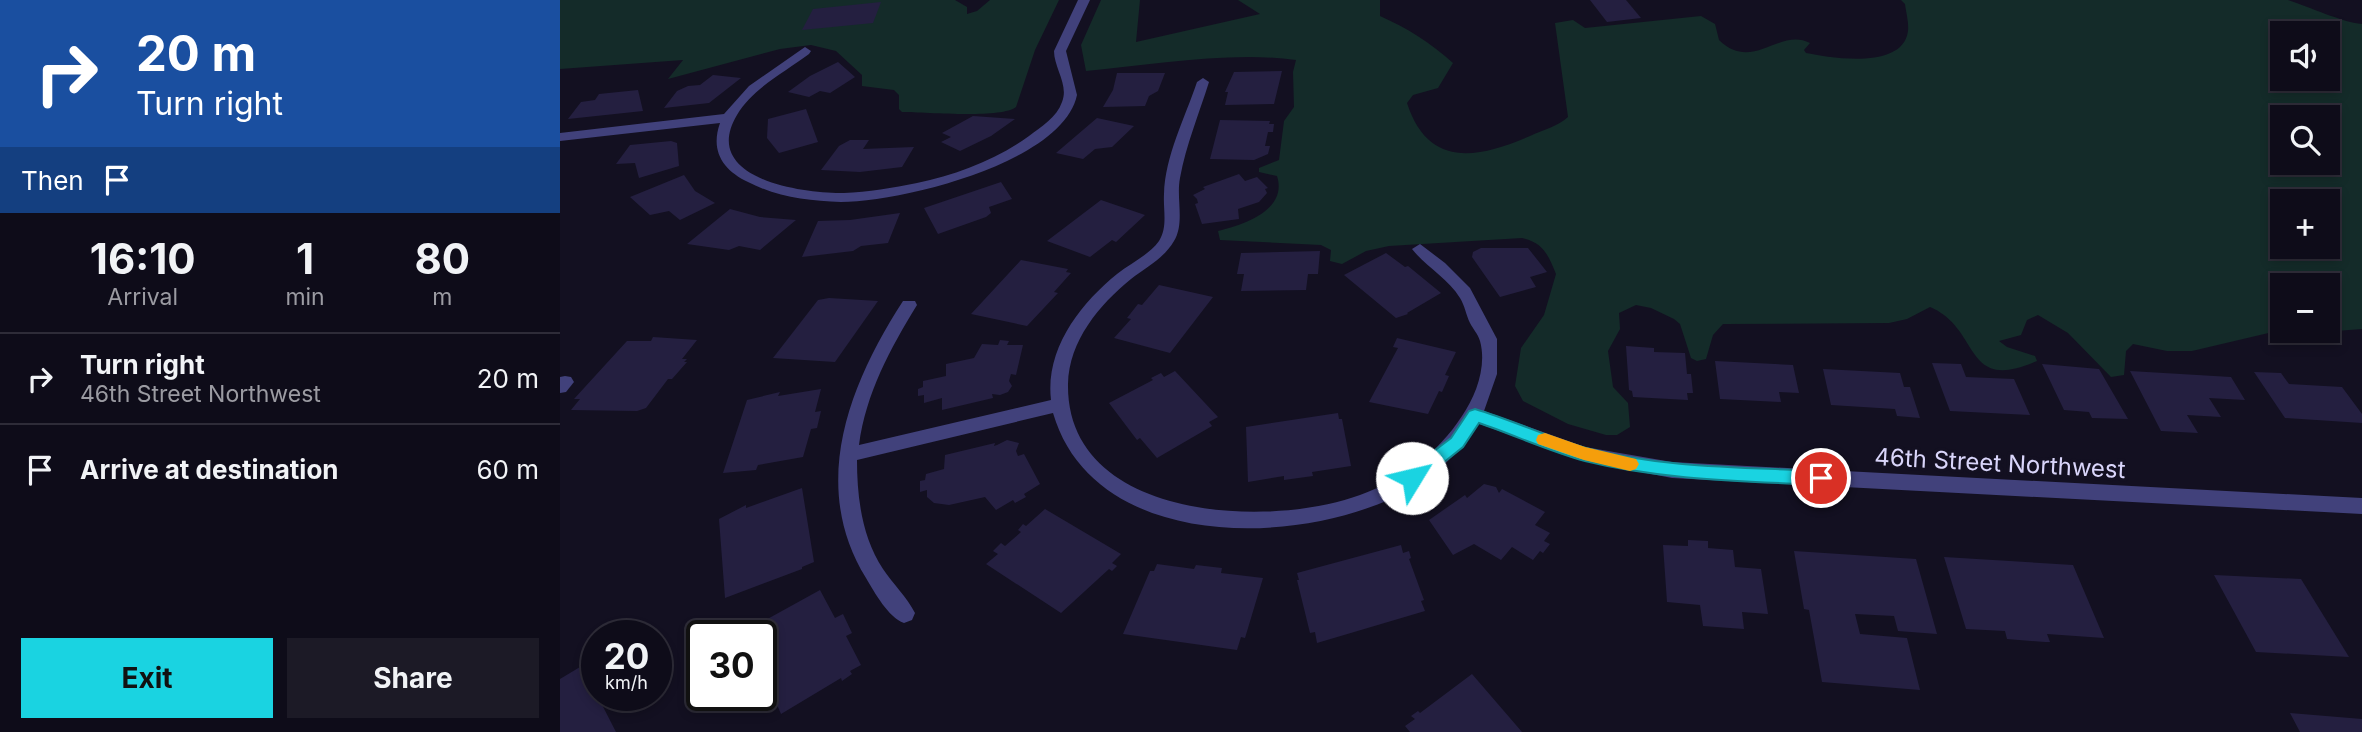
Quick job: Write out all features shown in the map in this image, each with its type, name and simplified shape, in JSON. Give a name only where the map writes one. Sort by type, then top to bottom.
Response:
[{"type":"street","points":[[805,51],[748,94],[728,118],[722,144],[724,157],[734,169],[750,180],[772,189],[819,196],[856,195],[919,186],[962,174],[1021,147],[1049,127],[1064,110],[1071,86],[1059,59],[1060,51],[1084,0]]},
{"type":"street","points":[[1203,82],[1172,187],[1173,228],[1164,244],[1105,292],[1074,333],[1060,370],[1060,405],[1076,446],[1113,485],[1146,503],[1180,515],[1238,523],[1300,518],[1353,505],[1384,493],[1436,461],[1457,442],[1475,415],[1488,377],[1489,338],[1463,292],[1445,271],[1420,249]]},
{"type":"street","points":[[560,137],[728,118]]},
{"type":"street","points":[[904,614],[880,583],[858,541],[847,491],[848,455],[855,411],[868,376],[909,305]]},
{"type":"street","points":[[848,455],[1060,405]]},
{"type":"street","name":"46th Street Northwest","points":[[1475,415],[1584,454],[1672,470],[2362,506]]},
{"type":"green space","points":[[560,0],[955,0],[967,7],[967,14],[977,11],[990,0],[1059,0],[1035,50],[1016,107],[995,113],[962,114],[902,112],[899,109],[899,95],[894,90],[862,86],[862,75],[836,51],[811,45],[780,49],[668,79],[683,60],[560,69]]},
{"type":"green space","points":[[1101,0],[1140,0],[1136,42],[1260,14],[1238,0],[1380,0],[1380,16],[1418,36],[1453,63],[1438,88],[1413,95],[1407,103],[1416,124],[1428,139],[1441,148],[1473,153],[1510,144],[1568,117],[1555,23],[1573,20],[1585,28],[1701,16],[1715,24],[1719,40],[1731,49],[1755,51],[1787,40],[1799,40],[1810,43],[1804,50],[1806,53],[1848,59],[1880,56],[1893,52],[1903,43],[1908,25],[1905,4],[1901,0],[2288,0],[2362,24],[2362,329],[2340,331],[2340,273],[2270,273],[2270,333],[2192,351],[2167,351],[2133,344],[2126,351],[2124,375],[2111,377],[2068,333],[2038,315],[2027,320],[2021,335],[1999,341],[2007,347],[2035,356],[2037,361],[2013,369],[1996,370],[1984,364],[1958,329],[1930,307],[1907,319],[1889,323],[1723,324],[1713,335],[1706,359],[1697,361],[1691,358],[1680,324],[1651,308],[1636,305],[1619,313],[1620,329],[1608,351],[1613,387],[1628,403],[1630,427],[1617,435],[1606,435],[1568,424],[1523,401],[1515,386],[1521,348],[1544,315],[1556,274],[1548,256],[1535,243],[1522,238],[1389,246],[1366,251],[1342,264],[1330,261],[1331,250],[1321,245],[1220,240],[1218,231],[1251,220],[1270,207],[1276,198],[1279,188],[1277,176],[1259,172],[1259,168],[1279,160],[1284,121],[1294,107],[1293,72],[1296,60],[1218,58],[1086,71],[1081,45]]},
{"type":"building","points":[[1590,0],[1626,0],[1641,18],[1607,22]]},
{"type":"building","points":[[881,2],[873,23],[802,30],[813,9]]},
{"type":"building","points":[[838,62],[855,77],[830,93],[820,91],[809,97],[788,92],[810,76]]},
{"type":"building","points":[[1282,71],[1274,104],[1225,105],[1228,92],[1225,92],[1234,72]]},
{"type":"building","points":[[1117,73],[1165,73],[1158,91],[1149,96],[1145,106],[1103,107],[1113,90]]},
{"type":"building","points":[[713,75],[741,78],[709,103],[664,108],[677,91],[700,85]]},
{"type":"building","points":[[638,90],[643,111],[568,119],[581,102],[595,100],[599,94]]},
{"type":"building","points":[[806,109],[818,142],[779,153],[767,138],[768,119]]},
{"type":"building","points":[[973,116],[1015,119],[991,136],[960,151],[941,142],[951,137],[942,133]]},
{"type":"building","points":[[1097,118],[1134,126],[1112,147],[1095,149],[1083,159],[1056,153]]},
{"type":"building","points":[[1220,120],[1270,121],[1269,124],[1274,124],[1273,132],[1268,132],[1265,146],[1270,146],[1268,154],[1254,160],[1210,159]]},
{"type":"building","points":[[850,140],[869,140],[863,149],[914,147],[902,167],[860,172],[821,170],[839,146]]},
{"type":"building","points":[[671,141],[677,143],[679,166],[639,178],[635,163],[616,164],[630,145]]},
{"type":"building","points":[[1239,174],[1245,181],[1257,177],[1268,188],[1265,189],[1267,193],[1259,202],[1238,209],[1239,219],[1202,224],[1195,204],[1198,203],[1197,199],[1193,195],[1205,189],[1203,187]]},
{"type":"building","points":[[684,175],[695,191],[715,203],[680,220],[669,211],[650,215],[630,197]]},
{"type":"building","points":[[1001,182],[1012,199],[989,207],[991,213],[986,217],[938,234],[924,208]]},
{"type":"building","points":[[1101,200],[1145,215],[1116,242],[1112,240],[1090,257],[1047,241]]},
{"type":"building","points":[[730,209],[760,217],[796,220],[760,250],[739,246],[729,250],[687,244]]},
{"type":"building","points":[[900,213],[888,243],[861,246],[853,251],[802,257],[818,221],[850,220]]},
{"type":"building","points":[[1481,248],[1528,248],[1547,272],[1530,277],[1536,287],[1500,297],[1472,257],[1473,252]]},
{"type":"building","points":[[1320,251],[1318,274],[1308,274],[1306,290],[1241,291],[1244,274],[1237,274],[1241,253]]},
{"type":"building","points":[[1386,253],[1405,267],[1408,266],[1441,293],[1408,314],[1396,318],[1344,275]]},
{"type":"building","points":[[1021,260],[1068,269],[1066,272],[1071,273],[1054,292],[1058,293],[1027,326],[971,314]]},
{"type":"building","points":[[1159,285],[1213,297],[1170,353],[1114,338],[1131,319],[1127,318],[1138,304],[1142,305]]},
{"type":"building","points":[[829,298],[878,301],[835,362],[773,358],[818,300]]},
{"type":"building","points":[[653,337],[697,340],[682,359],[687,359],[684,362],[687,362],[672,379],[668,379],[646,408],[637,411],[571,410],[580,399],[574,399],[627,341],[651,341]]},
{"type":"building","points":[[1397,338],[1456,352],[1445,375],[1449,376],[1442,392],[1439,391],[1428,414],[1369,402],[1398,348],[1393,347]]},
{"type":"building","points":[[1000,340],[1009,341],[1007,345],[1023,345],[1016,375],[1011,374],[1009,381],[1012,386],[1008,392],[992,394],[993,398],[942,410],[942,398],[924,403],[924,395],[918,396],[918,389],[923,387],[923,381],[946,376],[946,364],[974,358],[982,344],[998,345]]},
{"type":"building","points":[[1626,346],[1654,348],[1654,352],[1685,353],[1687,374],[1691,374],[1693,393],[1687,393],[1688,400],[1633,397],[1632,391],[1629,390]]},
{"type":"building","points":[[1715,361],[1793,365],[1799,393],[1779,392],[1781,402],[1720,399]]},
{"type":"building","points":[[1932,363],[1961,364],[1966,377],[2014,379],[2030,415],[1950,411]]},
{"type":"building","points":[[2042,364],[2099,369],[2128,419],[2092,418],[2089,412],[2064,410]]},
{"type":"building","points":[[1823,369],[1900,373],[1904,387],[1910,387],[1920,418],[1897,416],[1895,409],[1831,405]]},
{"type":"building","points":[[1175,371],[1218,417],[1209,422],[1212,426],[1157,458],[1140,438],[1137,440],[1109,403],[1161,373],[1164,377]]},
{"type":"building","points":[[2130,371],[2231,377],[2245,400],[2209,398],[2221,417],[2187,415],[2198,433],[2161,431]]},
{"type":"building","points":[[2254,372],[2281,373],[2289,384],[2342,387],[2362,414],[2362,423],[2285,418]]},
{"type":"building","points":[[821,389],[815,412],[821,411],[817,428],[811,429],[803,457],[758,465],[756,470],[723,473],[747,400],[780,392],[778,396]]},
{"type":"building","points":[[1338,413],[1339,419],[1342,419],[1351,466],[1312,472],[1313,476],[1284,480],[1284,476],[1248,482],[1246,427]]},
{"type":"building","points":[[1007,440],[1019,443],[1016,451],[1018,456],[1024,454],[1040,484],[1024,494],[1026,497],[1015,503],[1013,500],[996,510],[985,497],[949,505],[934,503],[927,497],[927,490],[920,492],[920,481],[925,480],[926,474],[944,469],[945,455],[995,443],[994,446]]},
{"type":"building","points":[[1484,484],[1496,487],[1499,493],[1502,489],[1545,512],[1535,525],[1550,533],[1544,541],[1550,544],[1543,553],[1540,551],[1533,560],[1512,547],[1501,560],[1474,544],[1453,555],[1429,520],[1465,495],[1467,498]]},
{"type":"building","points":[[802,488],[814,562],[725,598],[719,519],[746,505],[746,508]]},
{"type":"building","points":[[1045,509],[1121,554],[1112,563],[1117,566],[1112,571],[1109,569],[1061,613],[986,564],[998,554],[993,551],[1001,543],[1005,546],[1021,532],[1018,530],[1023,524],[1026,526]]},
{"type":"building","points":[[1688,540],[1708,541],[1708,548],[1733,550],[1735,567],[1761,569],[1768,614],[1742,612],[1744,629],[1703,626],[1700,605],[1667,602],[1663,545],[1688,546]]},
{"type":"building","points":[[1401,545],[1403,553],[1409,551],[1425,611],[1317,643],[1315,632],[1310,633],[1297,573]]},
{"type":"building","points":[[1794,551],[1916,559],[1937,634],[1898,631],[1894,616],[1855,614],[1860,634],[1907,638],[1920,690],[1822,682],[1809,610],[1804,609]]},
{"type":"building","points":[[1944,557],[2073,565],[2104,638],[2047,634],[2050,642],[2045,642],[2007,639],[2005,631],[1966,629]]},
{"type":"building","points":[[1157,564],[1194,569],[1196,565],[1222,568],[1221,573],[1263,578],[1245,638],[1241,637],[1237,650],[1123,634],[1150,571],[1154,571]]},
{"type":"building","points":[[2214,575],[2301,579],[2349,657],[2256,652]]},
{"type":"building","points":[[820,590],[835,618],[843,614],[852,633],[846,636],[861,665],[850,671],[852,674],[842,681],[841,678],[781,714],[777,705],[777,620],[766,620]]},
{"type":"building","points":[[581,666],[581,711],[605,711],[616,732],[560,732],[560,679]]},
{"type":"building","points":[[1472,674],[1522,732],[1410,732],[1405,726],[1415,719],[1411,716],[1418,711],[1420,713]]},
{"type":"building","points":[[2290,713],[2362,719],[2362,732],[2300,732]]},
{"type":"slow traffic","points":[[1545,440],[1584,454],[1630,464]]},
{"type":"route","points":[[1412,478],[1457,442],[1475,415],[1584,454],[1609,460],[1685,471],[1821,478]]}]
